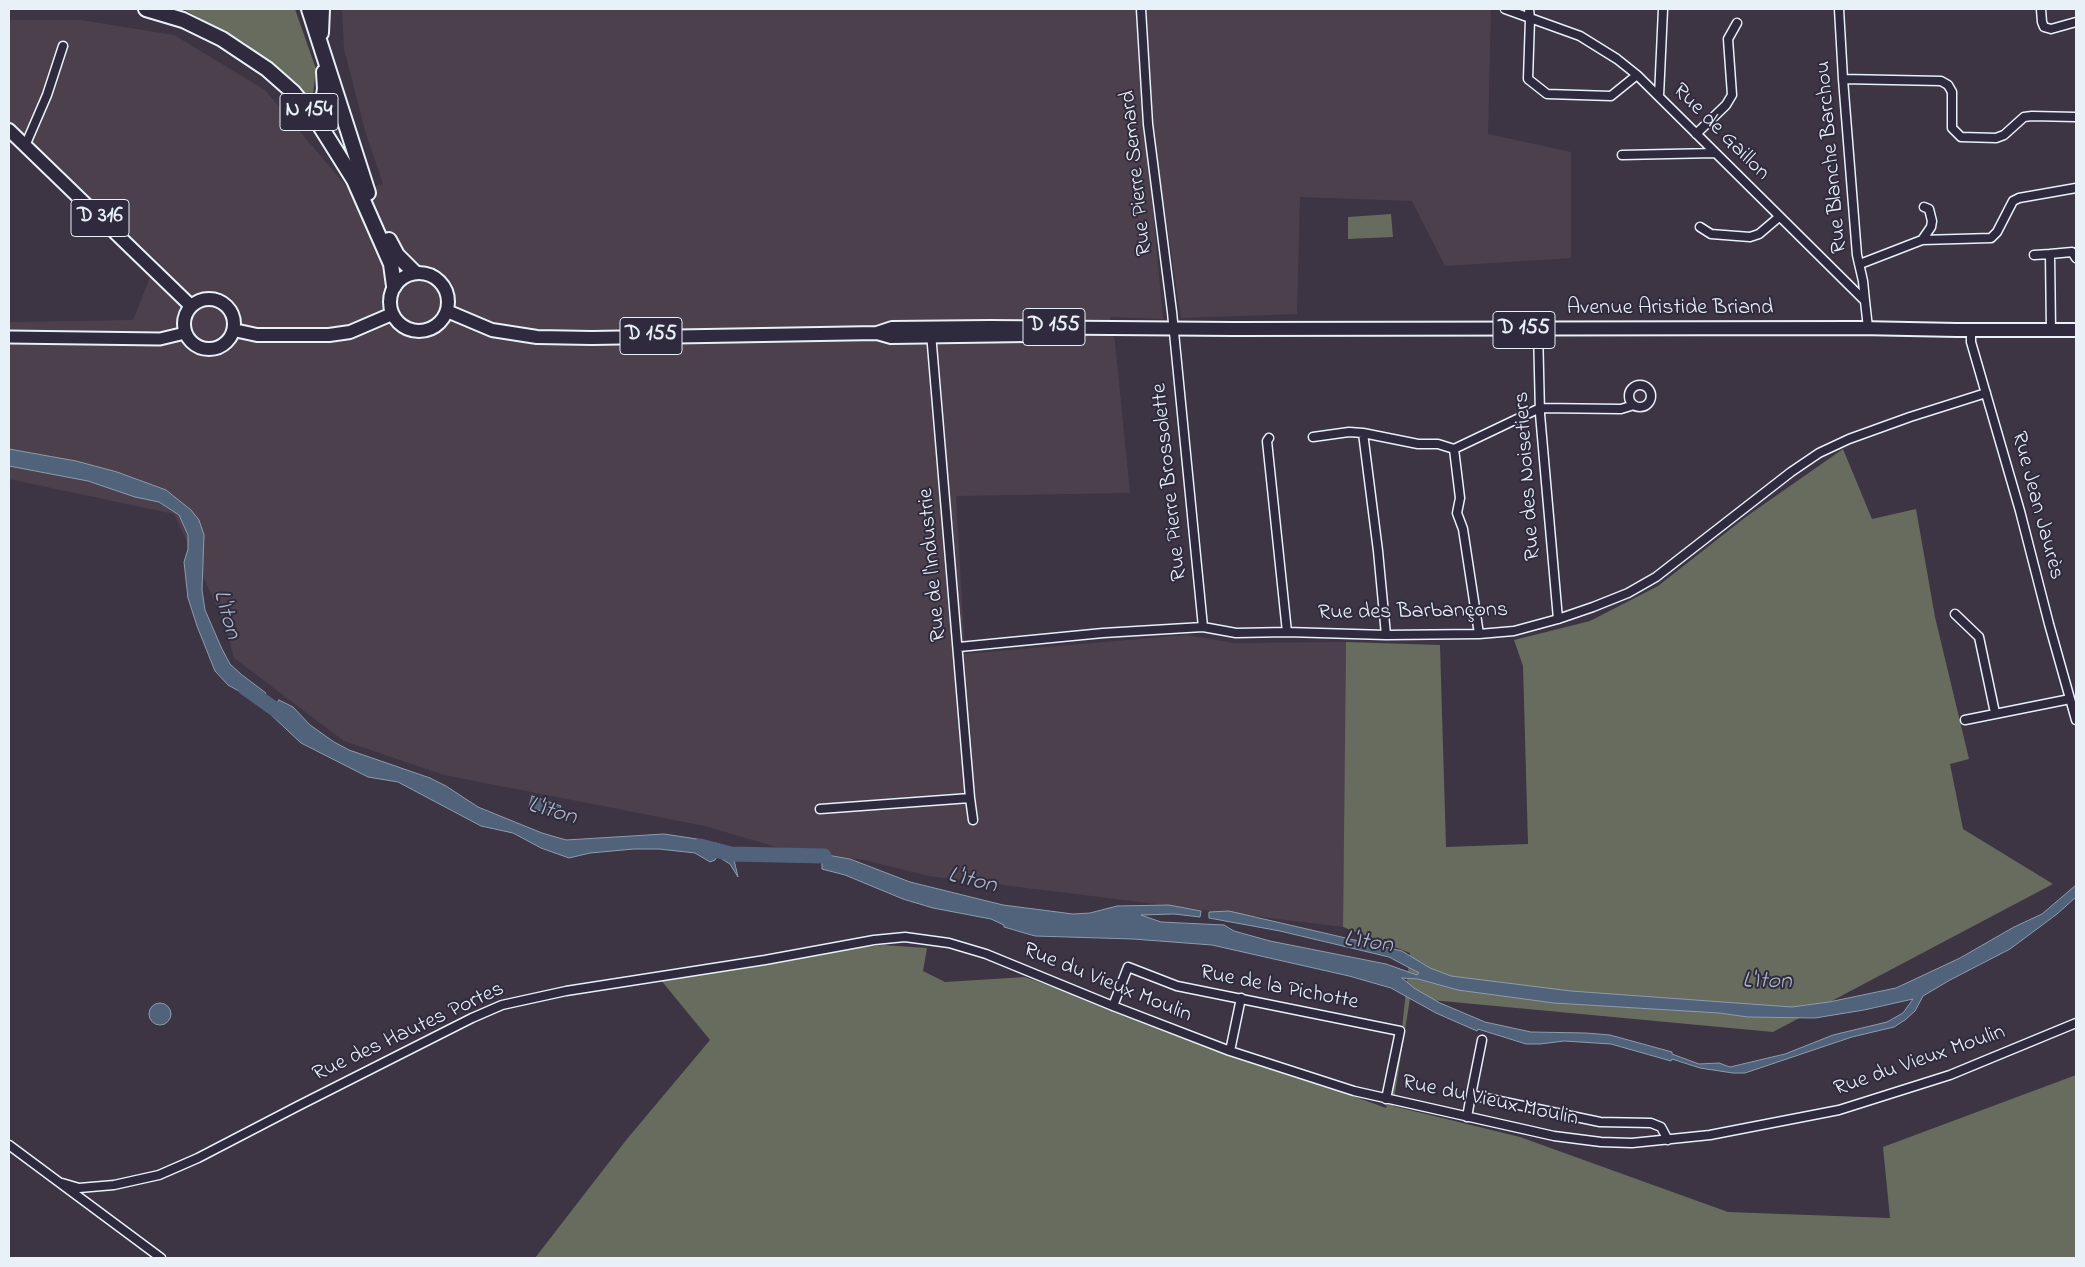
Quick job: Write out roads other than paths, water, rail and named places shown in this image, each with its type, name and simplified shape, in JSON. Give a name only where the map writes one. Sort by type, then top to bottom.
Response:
[{"type":"highway","name":"N 154","points":[[146,9],[184,20],[222,39],[267,69],[293,92],[319,124],[358,187],[391,264],[394,286]]},
{"type":"highway","points":[[304,9],[325,76],[319,124]]},
{"type":"highway","points":[[309,9],[373,206],[397,255],[414,272]]},
{"type":"highway","points":[[322,9],[322,48]]},
{"type":"main road","name":"D 316","points":[[9,130],[192,306]]},
{"type":"main road","points":[[414,272],[430,275],[444,287],[448,303],[443,319],[436,326],[419,332],[403,327],[392,314],[389,300],[394,286],[403,277],[414,272]]},
{"type":"main road","points":[[204,299],[210,299],[223,303],[233,315],[234,330],[226,344],[211,350],[195,346],[185,333],[184,318],[192,306],[204,299]]},
{"type":"main road","name":"Avenue Aristide Briand","points":[[446,311],[492,330],[538,337],[592,338],[877,333],[891,337],[931,332],[1233,329],[1868,328],[2076,330]]},
{"type":"main road","points":[[234,330],[257,335],[329,335],[350,332],[392,314]]},
{"type":"main road","points":[[9,337],[160,339],[185,333]]},
{"type":"street","name":"Rue Pierre Semard","points":[[1141,9],[1148,124],[1173,330]]},
{"type":"street","name":"Rue de Gaillon","points":[[1504,9],[1580,36],[1617,59],[1637,75],[1865,301]]},
{"type":"street","points":[[1529,9],[1528,79],[1547,94],[1611,96],[1637,75]]},
{"type":"street","points":[[1658,96],[1662,9]]},
{"type":"street","name":"Rue Blanche Barchou","points":[[1839,9],[1857,255],[1865,301]]},
{"type":"street","points":[[2041,9],[2042,22],[2044,26],[2051,29],[2076,22]]},
{"type":"street","points":[[1696,134],[1726,105],[1732,95],[1728,39],[1737,23]]},
{"type":"street","points":[[25,146],[47,95],[63,46]]},
{"type":"street","points":[[1843,79],[1941,81],[1948,85],[1952,92],[1952,128],[1961,137],[1996,138],[2004,135],[2024,117],[2076,117]]},
{"type":"street","points":[[1622,154],[1715,152]]},
{"type":"street","points":[[1860,264],[1922,240],[1991,238],[1997,232],[2013,201],[2019,198],[2076,188]]},
{"type":"street","points":[[1922,240],[1931,227],[1932,221],[1929,209],[1924,207]]},
{"type":"street","points":[[1700,227],[1711,234],[1750,237],[1759,234],[1779,217]]},
{"type":"street","points":[[2034,255],[2072,252],[2076,258]]},
{"type":"street","points":[[2050,254],[2050,330]]},
{"type":"street","points":[[1865,301],[1868,328]]},
{"type":"street","name":"Rue des Noisetiers","points":[[1538,329],[1540,408],[1558,619]]},
{"type":"street","name":"Rue Pierre Brossolette","points":[[1173,330],[1203,627]]},
{"type":"street","name":"Rue Jean Jaurès","points":[[1970,330],[1971,342],[2020,511],[2076,720]]},
{"type":"street","name":"Rue de l'Industrie","points":[[931,332],[973,820]]},
{"type":"street","name":"Rue des Barbançons","points":[[958,647],[1104,633],[1203,627],[1236,634],[1287,632],[1479,634],[1514,631],[1558,619],[1628,592],[1656,577],[1819,453],[1901,420],[1986,393]]},
{"type":"street","points":[[1313,437],[1349,432],[1363,433],[1418,444],[1438,444],[1454,449],[1540,408],[1621,409],[1634,405]]},
{"type":"street","points":[[1363,433],[1386,634]]},
{"type":"street","points":[[1269,438],[1266,441],[1287,632]]},
{"type":"street","points":[[1454,449],[1460,498],[1457,513],[1464,529],[1479,634]]},
{"type":"street","points":[[1956,614],[1979,637],[1995,713]]},
{"type":"street","points":[[1965,720],[2070,698]]},
{"type":"street","points":[[820,809],[970,798]]},
{"type":"street","name":"Rue du Vieux Moulin","points":[[905,937],[948,943],[986,954],[1230,1051],[1354,1092],[1554,1136],[1601,1142],[1632,1143],[1710,1135],[1839,1110],[1950,1075],[2076,1023]]},
{"type":"street","name":"Rue des Hautes Portes","points":[[62,1184],[79,1188],[114,1185],[159,1175],[198,1158],[472,1018],[502,1005],[566,991],[765,960],[874,940],[905,937]]},
{"type":"street","name":"Rue de la Pichotte","points":[[1113,1006],[1128,967],[1177,986],[1400,1031],[1386,1099]]},
{"type":"street","points":[[1230,1051],[1241,998]]},
{"type":"street","points":[[1467,1117],[1482,1040]]},
{"type":"street","points":[[1471,1095],[1600,1122],[1651,1123],[1660,1127],[1668,1140]]},
{"type":"street","points":[[9,1145],[161,1258]]},
{"type":"water","points":[[9,449],[76,461],[117,472],[166,490],[191,510],[199,520],[204,535],[202,590],[205,610],[230,664],[266,693],[259,702],[228,685],[215,671],[188,598],[184,562],[188,549],[188,535],[179,515],[159,502],[135,497],[88,481],[9,466]]},
{"type":"water","points":[[279,700],[293,707],[310,725],[349,750],[430,778],[478,807],[542,833],[566,840],[664,834],[720,844],[720,853],[725,852],[731,847],[738,877],[730,864],[717,856],[715,860],[710,862],[695,853],[659,849],[634,849],[590,853],[569,858],[541,848],[513,833],[481,826],[398,782],[368,777],[301,743],[269,713]]},
{"type":"water","points":[[532,796],[561,806],[557,816],[529,807]]},
{"type":"water","points":[[804,851],[850,859],[910,882],[1003,905],[1073,914],[1090,913],[1117,906],[1169,905],[1201,911],[1200,917],[1174,914],[1141,915],[1161,922],[1224,925],[1234,931],[1270,941],[1386,964],[1417,975],[1419,973],[1389,957],[1280,931],[1209,918],[1209,912],[1229,911],[1402,951],[1430,968],[1451,976],[1571,991],[1792,1007],[1829,1002],[1896,988],[1960,958],[2014,927],[2042,914],[2076,885],[2076,897],[2057,914],[2010,949],[1923,996],[1915,1011],[1894,1027],[1852,1037],[1745,1073],[1733,1073],[1700,1068],[1611,1044],[1564,1041],[1526,1044],[1478,1029],[1477,1031],[1436,1013],[1391,988],[1349,976],[1212,945],[1133,939],[1035,936],[1004,927],[1004,925],[991,919],[933,908],[903,899],[845,875],[822,869],[822,861],[804,859]],"holes":[[[1402,978],[1418,979],[1458,990],[1554,1003],[1719,1013],[1748,1017],[1815,1018],[1913,999],[1903,1013],[1887,1022],[1833,1035],[1785,1054],[1730,1067],[1719,1063],[1699,1064],[1672,1054],[1672,1052],[1610,1035],[1531,1032],[1485,1022],[1440,1003],[1414,988]]]},
{"type":"water","points":[[160,1003],[170,1010],[171,1014],[164,1024],[160,1025],[150,1018],[149,1014],[156,1004]]},
{"type":"waterway","name":"L'Iton","points":[[245,688],[290,720]]},
{"type":"waterway","name":"L'Iton","points":[[700,846],[731,854],[824,856]]}]
